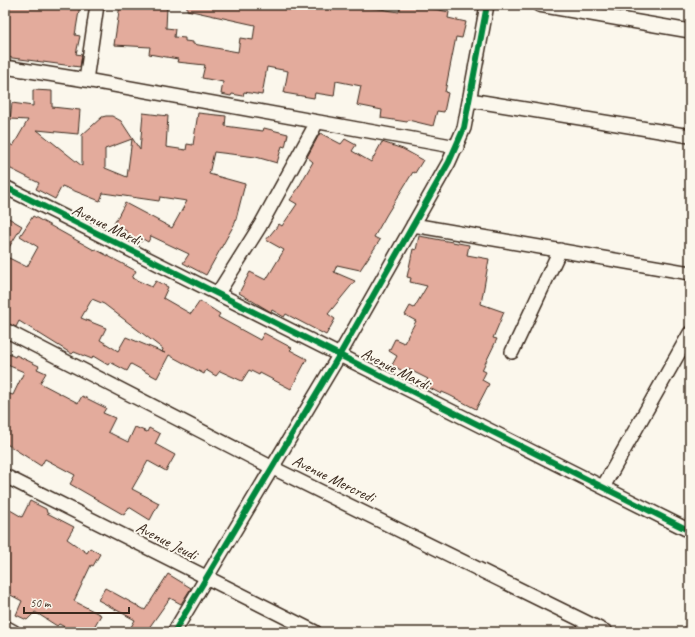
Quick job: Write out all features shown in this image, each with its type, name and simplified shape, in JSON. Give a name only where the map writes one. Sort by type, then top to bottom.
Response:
[{"type":"street","points":[[86,80],[97,5]]},
{"type":"street","points":[[174,632],[340,354],[457,146],[470,100],[487,5]]},
{"type":"street","points":[[540,5],[561,7],[690,30]]},
{"type":"street","points":[[5,67],[457,146]]},
{"type":"street","points":[[470,100],[690,136]]},
{"type":"street","points":[[218,293],[260,226],[317,122]]},
{"type":"street","name":"Avenue Mardi","points":[[5,187],[690,531]]},
{"type":"street","points":[[413,226],[690,273]]},
{"type":"street","points":[[512,352],[560,250]]},
{"type":"street","name":"Avenue Mercredi","points":[[5,330],[273,468],[606,632]]},
{"type":"street","points":[[603,487],[690,333]]},
{"type":"street","name":"Avenue Jeudi","points":[[5,476],[315,632]]},
{"type":"street","points":[[5,627],[14,632]]},
{"type":"building","points":[[10,5],[80,5],[75,35],[80,36],[76,54],[82,55],[80,67],[5,57],[5,12],[8,12]]},
{"type":"building","points":[[120,5],[165,5],[167,6],[166,28],[175,29],[174,37],[185,38],[185,41],[193,42],[193,44],[238,52],[240,38],[253,40],[255,25],[187,10],[187,5],[355,5],[399,12],[401,5],[415,5],[449,12],[448,18],[466,22],[462,38],[456,37],[445,92],[448,93],[444,112],[437,111],[433,126],[408,120],[407,122],[381,118],[382,110],[357,105],[361,86],[336,81],[334,96],[315,93],[314,98],[284,93],[288,71],[267,67],[262,95],[244,92],[243,96],[221,94],[223,82],[202,78],[205,65],[177,62],[178,59],[149,54],[150,47],[114,45]]},
{"type":"building","points":[[33,90],[52,91],[52,107],[80,110],[78,134],[37,130],[82,166],[82,135],[102,117],[106,116],[112,116],[121,121],[140,150],[143,113],[168,116],[166,147],[186,150],[187,144],[193,145],[198,113],[226,116],[225,126],[263,131],[264,128],[288,134],[285,147],[282,146],[277,163],[256,157],[214,152],[209,174],[245,184],[235,223],[206,275],[183,263],[189,254],[151,236],[148,242],[143,239],[141,242],[126,235],[128,232],[114,224],[125,203],[172,228],[187,201],[160,197],[159,201],[103,193],[100,201],[62,186],[55,199],[36,189],[39,183],[5,166],[5,141],[13,146],[28,120],[10,119],[12,103],[33,106]],"holes":[[[132,139],[127,177],[105,168],[105,149]]]},
{"type":"building","points":[[320,133],[341,144],[345,139],[356,145],[352,151],[371,162],[382,142],[403,149],[423,160],[415,173],[413,172],[387,214],[374,237],[380,240],[360,270],[337,265],[334,272],[355,281],[328,314],[335,319],[326,335],[286,314],[284,317],[272,310],[271,312],[239,293],[250,272],[266,280],[284,250],[266,240],[279,224],[282,226],[297,204],[290,200],[313,162],[307,157]]},
{"type":"building","points":[[5,216],[22,226],[5,254]]},
{"type":"building","points":[[33,216],[94,250],[95,249],[136,271],[132,278],[152,287],[156,281],[168,287],[163,298],[191,314],[200,301],[220,314],[218,317],[260,340],[264,333],[292,348],[290,350],[307,359],[291,389],[260,373],[259,375],[249,370],[242,381],[220,371],[216,376],[206,370],[204,374],[169,355],[157,378],[131,364],[127,371],[110,362],[108,365],[93,356],[92,359],[74,352],[72,354],[19,321],[16,327],[5,322],[5,256],[27,267],[38,247],[20,236]],"holes":[[[92,299],[104,304],[163,349],[162,352],[126,337],[118,351],[100,340],[106,328],[81,318]]]},
{"type":"building","points":[[419,236],[469,245],[467,255],[489,259],[481,304],[504,312],[493,338],[497,339],[482,370],[486,372],[482,380],[489,384],[476,409],[449,395],[442,392],[441,394],[424,385],[428,379],[408,369],[406,373],[392,365],[397,356],[389,351],[395,339],[404,343],[416,321],[405,315],[410,306],[414,308],[427,286],[410,282],[411,278],[407,277],[413,249],[416,250]]},
{"type":"building","points":[[5,352],[15,357],[16,355],[39,366],[37,369],[46,373],[40,383],[78,403],[82,396],[106,408],[103,413],[115,418],[108,432],[128,442],[135,427],[147,432],[149,428],[160,434],[155,444],[175,455],[166,471],[148,461],[132,489],[159,503],[150,520],[129,507],[124,515],[70,484],[75,475],[45,459],[41,466],[5,443],[5,393],[13,395],[24,372],[5,364]]},
{"type":"building","points":[[30,501],[46,509],[47,513],[74,527],[67,539],[87,553],[90,548],[100,554],[93,566],[91,565],[74,601],[101,615],[91,632],[74,632],[59,624],[57,626],[35,612],[27,620],[16,615],[22,601],[5,592],[5,507],[22,517]]},
{"type":"building","points":[[168,574],[191,588],[181,604],[170,598],[146,632],[128,632],[135,620],[98,600],[105,588],[145,610]]},
{"type":"cycle path","points":[[174,632],[340,354],[449,162],[464,128],[487,5]]},
{"type":"cycle path","points":[[5,187],[690,531]]}]
